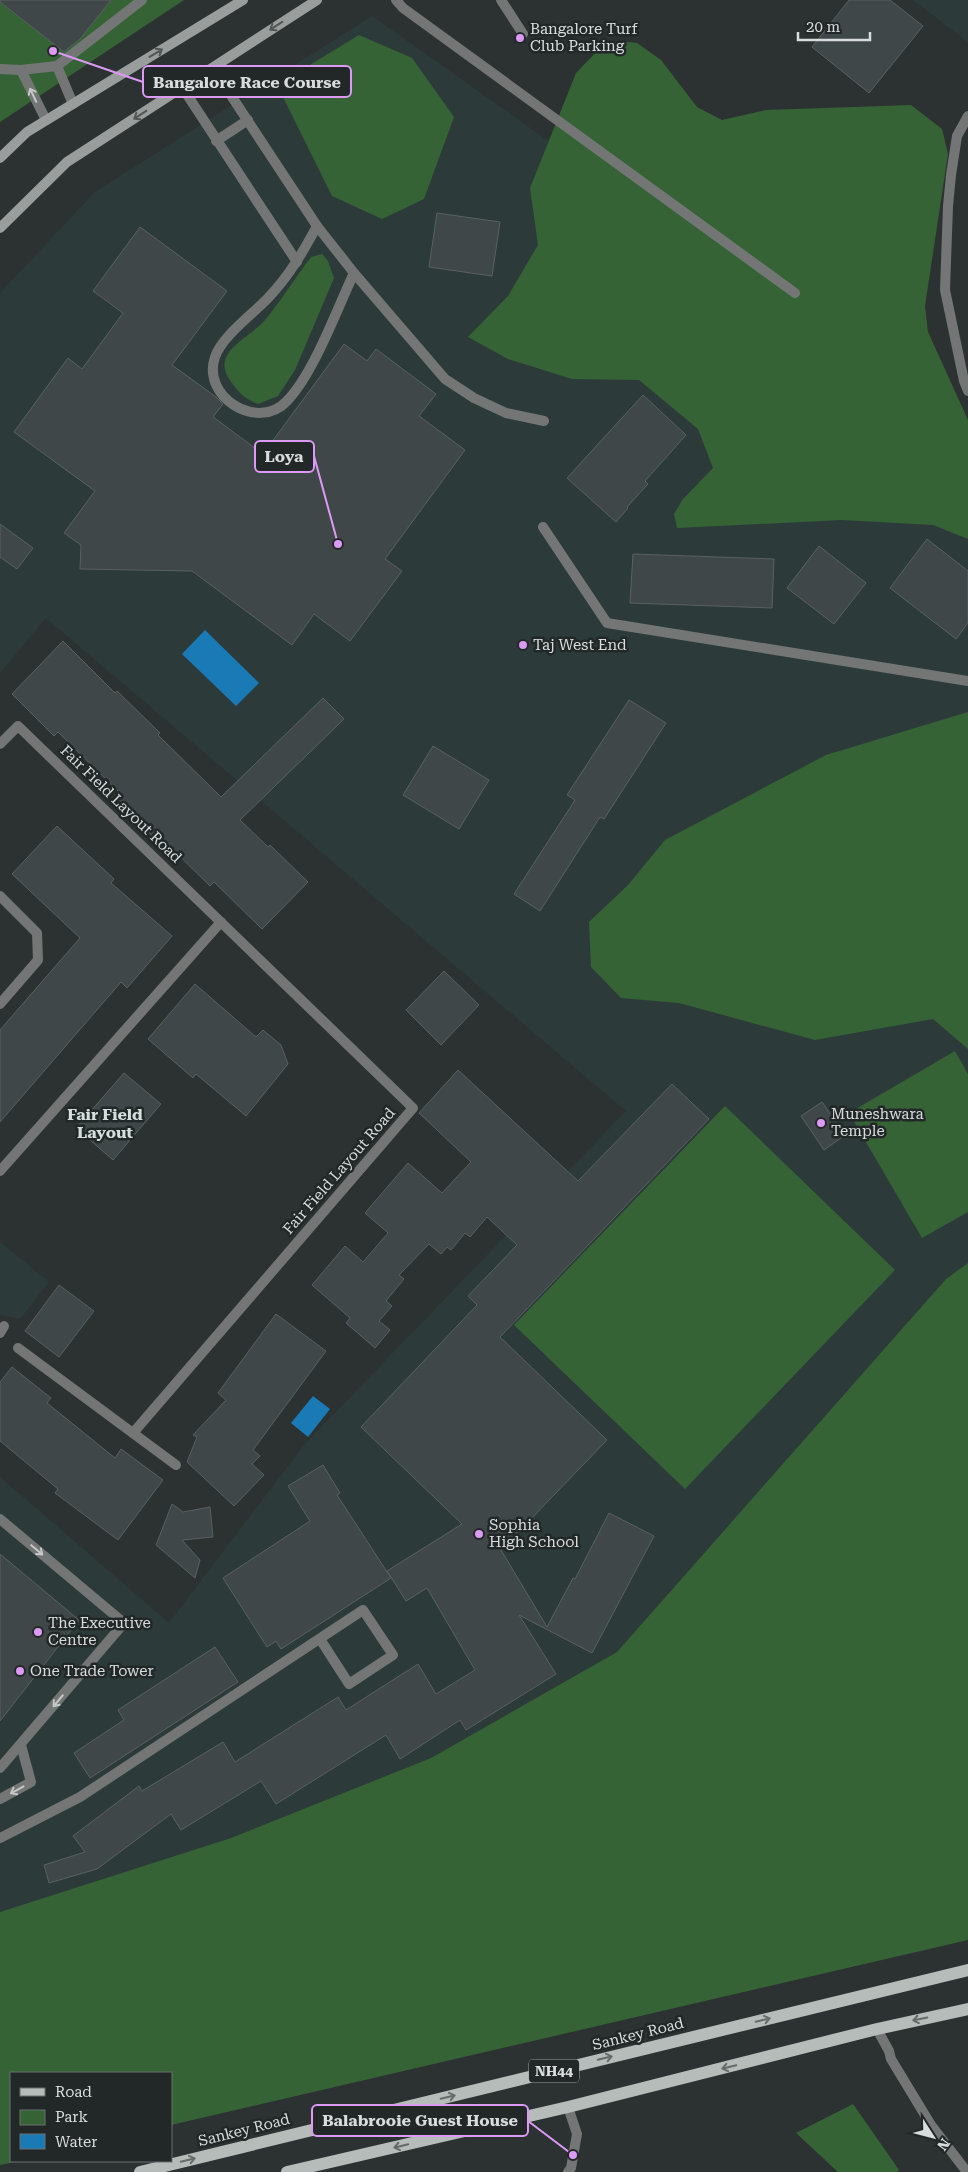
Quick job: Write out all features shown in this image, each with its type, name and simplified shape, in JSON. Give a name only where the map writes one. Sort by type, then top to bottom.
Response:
[{"type":"main road","points":[[0,158],[27,132],[243,0]]},
{"type":"main road","points":[[0,228],[67,162],[317,0]]},
{"type":"main road","name":"Sankey Road","points":[[140,2172],[968,1970]]},
{"type":"main road","points":[[287,2172],[568,2107],[876,2029],[968,2009]]},
{"type":"street","points":[[0,69],[21,70],[57,66],[142,0]]},
{"type":"street","points":[[396,0],[403,8],[795,293]]},
{"type":"street","points":[[502,0],[524,34]]},
{"type":"street","points":[[57,66],[73,104]]},
{"type":"street","points":[[213,68],[317,226],[354,273],[445,379],[474,398],[506,413],[544,421]]},
{"type":"street","points":[[21,70],[46,120]]},
{"type":"street","points":[[182,87],[297,262]]},
{"type":"street","points":[[968,116],[957,136],[951,175],[945,290],[964,381],[968,391]]},
{"type":"street","points":[[216,141],[248,120]]},
{"type":"street","points":[[317,226],[297,262],[269,298],[219,348],[214,359],[213,371],[221,394],[229,403],[240,410],[264,412],[276,408],[287,401],[309,369],[354,273]]},
{"type":"street","points":[[543,527],[607,623],[968,682]]},
{"type":"street","name":"Fair Field Layout Road","points":[[0,744],[18,726],[413,1108],[133,1433]]},
{"type":"street","points":[[0,896],[37,934],[38,960],[0,1004]]},
{"type":"street","points":[[0,1171],[221,922]]},
{"type":"street","points":[[18,1348],[176,1464]]},
{"type":"street","points":[[0,1518],[124,1623],[0,1768]]},
{"type":"street","points":[[0,1838],[80,1797],[320,1638],[363,1610],[393,1655],[349,1684],[320,1638]]},
{"type":"street","points":[[0,1799],[31,1782],[21,1744]]},
{"type":"street","points":[[876,2029],[889,2051],[891,2059],[930,2125],[967,2172]]},
{"type":"street","points":[[568,2107],[577,2134],[571,2168],[568,2172]]},
{"type":"shaded area","points":[[913,0],[968,0],[968,42]]},
{"type":"shaded area","name":"Taj West End","points":[[372,16],[968,438],[968,1263],[946,1279],[617,1652],[431,1758],[231,1838],[0,1912],[0,1477],[169,1623],[304,1445],[626,1111],[46,618],[0,673],[0,293],[95,192]]},
{"type":"shaded area","points":[[0,1242],[49,1282],[20,1319],[0,1315]]},
{"type":"green space","points":[[0,0],[184,0],[0,122]]},
{"type":"green space","points":[[359,35],[412,58],[454,117],[424,199],[382,219],[332,196],[277,85]]},
{"type":"green space","points":[[619,41],[637,43],[661,60],[697,107],[722,120],[766,110],[911,105],[942,129],[948,154],[925,306],[928,332],[968,420],[968,539],[933,525],[842,520],[677,528],[674,514],[683,499],[713,468],[698,429],[639,380],[572,379],[508,359],[468,337],[508,296],[538,245],[530,188],[576,73],[602,46]]},
{"type":"green space","points":[[322,254],[328,261],[334,278],[295,370],[278,396],[258,404],[249,400],[232,383],[226,372],[225,363],[227,355],[233,347],[265,320],[311,257]]},
{"type":"green space","points":[[968,712],[968,1049],[933,1019],[815,1040],[679,1003],[621,998],[591,967],[589,922],[628,885],[665,840],[826,755]]},
{"type":"green space","points":[[955,1051],[968,1074],[968,1212],[922,1238],[849,1113]]},
{"type":"green space","points":[[725,1106],[895,1270],[685,1489],[514,1325]]},
{"type":"green space","points":[[968,1263],[968,1940],[172,2125],[172,2072],[10,2072],[10,2162],[15,2162],[0,2165],[0,1912],[231,1838],[431,1758],[617,1652],[946,1279]]},
{"type":"green space","points":[[853,2104],[899,2170],[897,2172],[838,2172],[796,2133]]},
{"type":"water","points":[[205,630],[259,683],[236,706],[182,654]]},
{"type":"water","points":[[313,1396],[330,1409],[308,1437],[291,1423]]},
{"type":"building","points":[[0,0],[111,0],[80,39],[64,52],[0,2]]},
{"type":"building","points":[[849,0],[890,0],[923,26],[869,93],[812,47]]},
{"type":"building","points":[[437,213],[500,222],[492,276],[429,267]]},
{"type":"building","points":[[140,227],[227,291],[172,365],[223,404],[213,417],[263,454],[344,344],[367,361],[376,349],[436,394],[419,416],[465,450],[385,559],[402,571],[350,641],[314,614],[292,645],[192,571],[80,569],[81,545],[64,533],[95,491],[14,432],[68,358],[82,369],[123,313],[93,291]]},
{"type":"building","points":[[643,395],[686,435],[645,481],[648,484],[616,522],[567,478]]},
{"type":"building","points":[[0,524],[33,548],[17,569],[0,557]]},
{"type":"building","points":[[927,539],[968,571],[968,623],[956,639],[890,588]]},
{"type":"building","points":[[819,546],[866,583],[834,624],[787,588]]},
{"type":"building","points":[[633,554],[774,559],[772,608],[630,603]]},
{"type":"building","points":[[63,641],[115,693],[117,691],[160,733],[158,735],[221,797],[323,698],[344,719],[240,820],[268,847],[270,845],[308,882],[262,929],[214,882],[210,886],[158,835],[155,839],[113,798],[119,792],[58,732],[54,736],[12,694]]},
{"type":"building","points":[[629,700],[666,723],[604,819],[600,817],[540,911],[514,894],[575,800],[567,795]]},
{"type":"building","points":[[433,746],[489,780],[459,829],[403,795]]},
{"type":"building","points":[[57,826],[114,879],[111,883],[172,936],[127,988],[121,982],[0,1122],[0,1030],[80,938],[12,874]]},
{"type":"building","points":[[444,971],[479,1005],[441,1045],[406,1010]]},
{"type":"building","points":[[195,984],[256,1037],[263,1030],[281,1045],[288,1064],[246,1116],[196,1074],[193,1078],[148,1039]]},
{"type":"building","points":[[458,1070],[578,1181],[672,1084],[709,1119],[500,1337],[607,1440],[501,1550],[547,1627],[573,1578],[575,1579],[609,1513],[654,1536],[592,1653],[519,1615],[556,1674],[466,1730],[460,1720],[400,1759],[386,1735],[276,1804],[261,1781],[181,1830],[171,1814],[97,1869],[49,1883],[44,1865],[85,1852],[73,1836],[139,1786],[142,1791],[223,1742],[235,1762],[338,1697],[346,1710],[418,1664],[436,1694],[475,1670],[427,1588],[406,1601],[387,1571],[462,1524],[361,1427],[477,1305],[468,1296],[517,1245],[487,1217],[470,1237],[465,1233],[451,1250],[447,1247],[441,1254],[429,1244],[399,1275],[404,1279],[386,1301],[392,1306],[379,1321],[390,1330],[375,1348],[346,1323],[350,1318],[312,1285],[345,1246],[363,1262],[388,1233],[365,1213],[408,1163],[442,1193],[471,1162],[419,1113]]},
{"type":"building","points":[[124,1073],[161,1104],[113,1160],[76,1128]]},
{"type":"building","points":[[822,1102],[845,1135],[824,1150],[801,1116]]},
{"type":"building","points":[[59,1285],[94,1311],[59,1357],[25,1331]]},
{"type":"building","points":[[276,1314],[326,1351],[253,1450],[260,1456],[252,1464],[264,1475],[234,1506],[187,1462],[197,1437],[193,1435],[226,1400],[218,1393]]},
{"type":"building","points":[[12,1367],[51,1398],[47,1403],[115,1458],[121,1449],[163,1480],[118,1540],[55,1493],[58,1489],[0,1441],[0,1382]]},
{"type":"building","points":[[323,1465],[340,1493],[337,1495],[391,1578],[281,1649],[276,1641],[267,1647],[223,1578],[310,1521],[288,1486]]},
{"type":"building","points":[[172,1504],[183,1512],[210,1507],[213,1537],[182,1540],[200,1560],[195,1578],[156,1545]]},
{"type":"building","name":"One Trade Tower","points":[[0,1554],[79,1620],[0,1721]]},
{"type":"building","points":[[215,1647],[238,1682],[90,1778],[74,1753],[124,1720],[118,1710]]},
{"type":"place","name":"Bangalore Turf Club Parking","points":[[520,38]]},
{"type":"place","name":"Bangalore Race Course","points":[[53,51]]},
{"type":"place","name":"Loya","points":[[338,544]]},
{"type":"place","name":"Taj West End","points":[[523,645]]},
{"type":"place","name":"Muneshwara Temple","points":[[821,1123]]},
{"type":"place","name":"Sophia High School","points":[[479,1534]]},
{"type":"place","name":"The Executive Centre","points":[[38,1632]]},
{"type":"place","name":"One Trade Tower","points":[[20,1671]]},
{"type":"place","name":"Balabrooie Guest House","points":[[573,2155]]},
{"type":"district","name":"Fair Field Layout","points":[[105,1123]]}]
